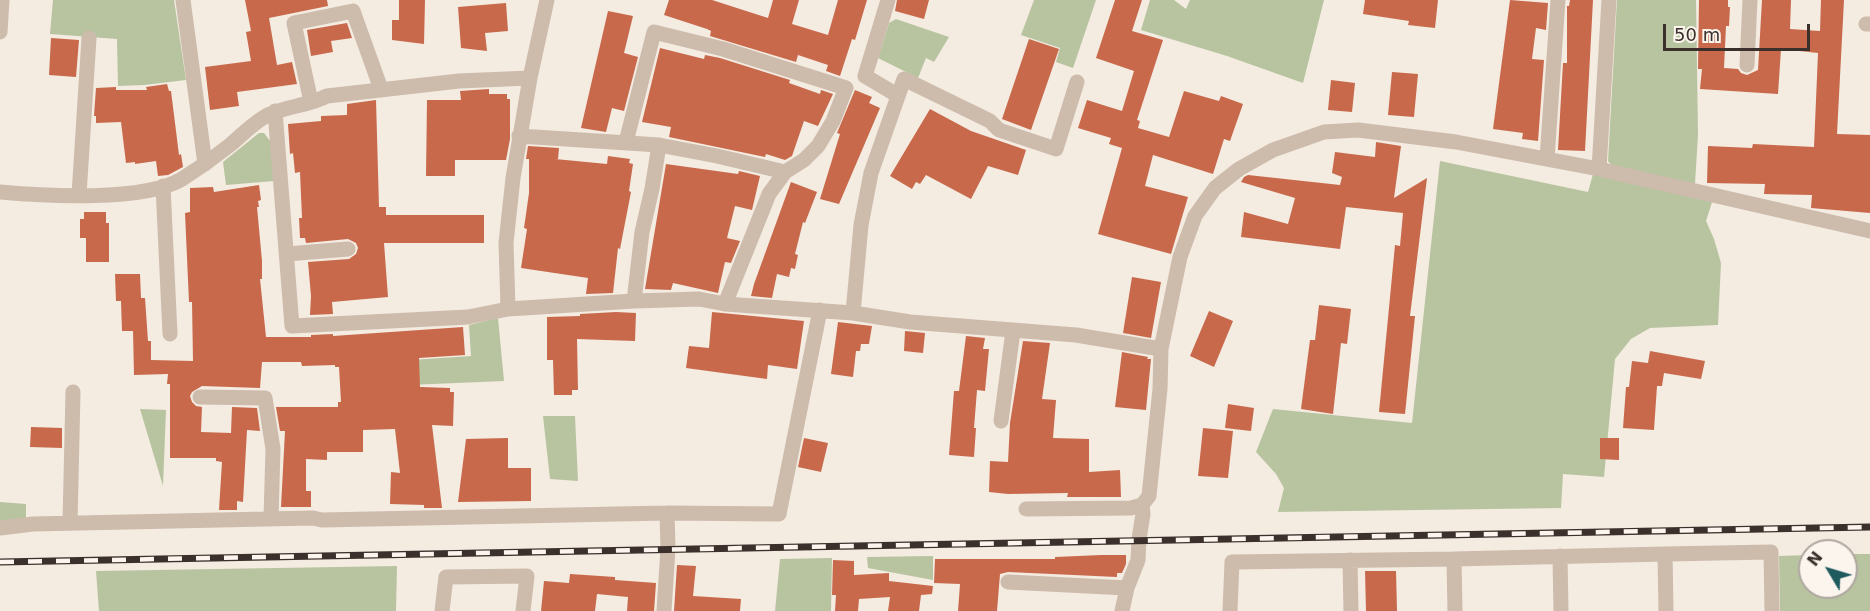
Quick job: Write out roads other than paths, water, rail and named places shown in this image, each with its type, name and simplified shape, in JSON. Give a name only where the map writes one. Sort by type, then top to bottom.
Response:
[{"type":"street","points":[[0,32],[2,0]]},
{"type":"street","points":[[183,0],[205,164]]},
{"type":"street","points":[[508,309],[506,243],[519,136],[547,0]]},
{"type":"street","points":[[888,0],[865,76],[897,95]]},
{"type":"street","points":[[1547,159],[1558,0]]},
{"type":"street","points":[[1599,169],[1610,0]]},
{"type":"street","points":[[1747,64],[1750,0]]},
{"type":"street","points":[[311,102],[294,23],[353,11],[381,89]]},
{"type":"street","points":[[626,142],[654,32],[723,49],[846,88],[833,121],[818,146],[804,160],[785,171],[769,194],[725,304]]},
{"type":"street","points":[[79,195],[89,38]]},
{"type":"street","points":[[0,192],[79,195],[148,192],[178,181],[205,164],[254,123],[275,111],[327,96],[381,89],[459,81],[530,78]]},
{"type":"street","points":[[853,313],[861,225],[871,173],[904,79],[990,121],[999,130],[1056,149],[1077,82]]},
{"type":"street","points":[[275,111],[292,326],[468,317],[508,309],[699,299],[725,304],[853,313],[910,322],[1076,335],[1161,349]]},
{"type":"street","points":[[1026,509],[1131,508],[1142,505],[1149,496],[1151,481],[1160,389],[1161,349],[1180,257],[1195,216],[1215,188],[1239,169],[1273,150],[1324,132],[1358,130],[1456,142],[1599,169],[1870,231]]},
{"type":"street","points":[[519,136],[659,146],[785,171]]},
{"type":"street","points":[[634,301],[642,232],[659,146]]},
{"type":"street","points":[[163,186],[170,334]]},
{"type":"street","points":[[287,254],[348,249]]},
{"type":"street","points":[[0,528],[33,524],[271,518],[322,520],[667,513],[779,514],[820,310]]},
{"type":"street","points":[[1001,421],[1013,331]]},
{"type":"street","points":[[70,523],[73,393]]},
{"type":"street","points":[[200,397],[265,398],[273,449],[271,518]]},
{"type":"street","points":[[1122,611],[1127,588],[1138,560],[1142,505]]},
{"type":"street","points":[[664,611],[668,548],[667,513]]},
{"type":"street","points":[[1230,611],[1232,562],[1771,552],[1772,611]]},
{"type":"street","points":[[1665,554],[1666,611]]},
{"type":"street","points":[[1560,556],[1561,611]]},
{"type":"street","points":[[1454,559],[1455,611]]},
{"type":"street","points":[[1350,560],[1351,611]]},
{"type":"street","points":[[442,611],[446,577],[527,576],[523,611]]},
{"type":"street","points":[[1008,582],[1127,588]]},
{"type":"railway","points":[[0,562],[1870,527]]}]
